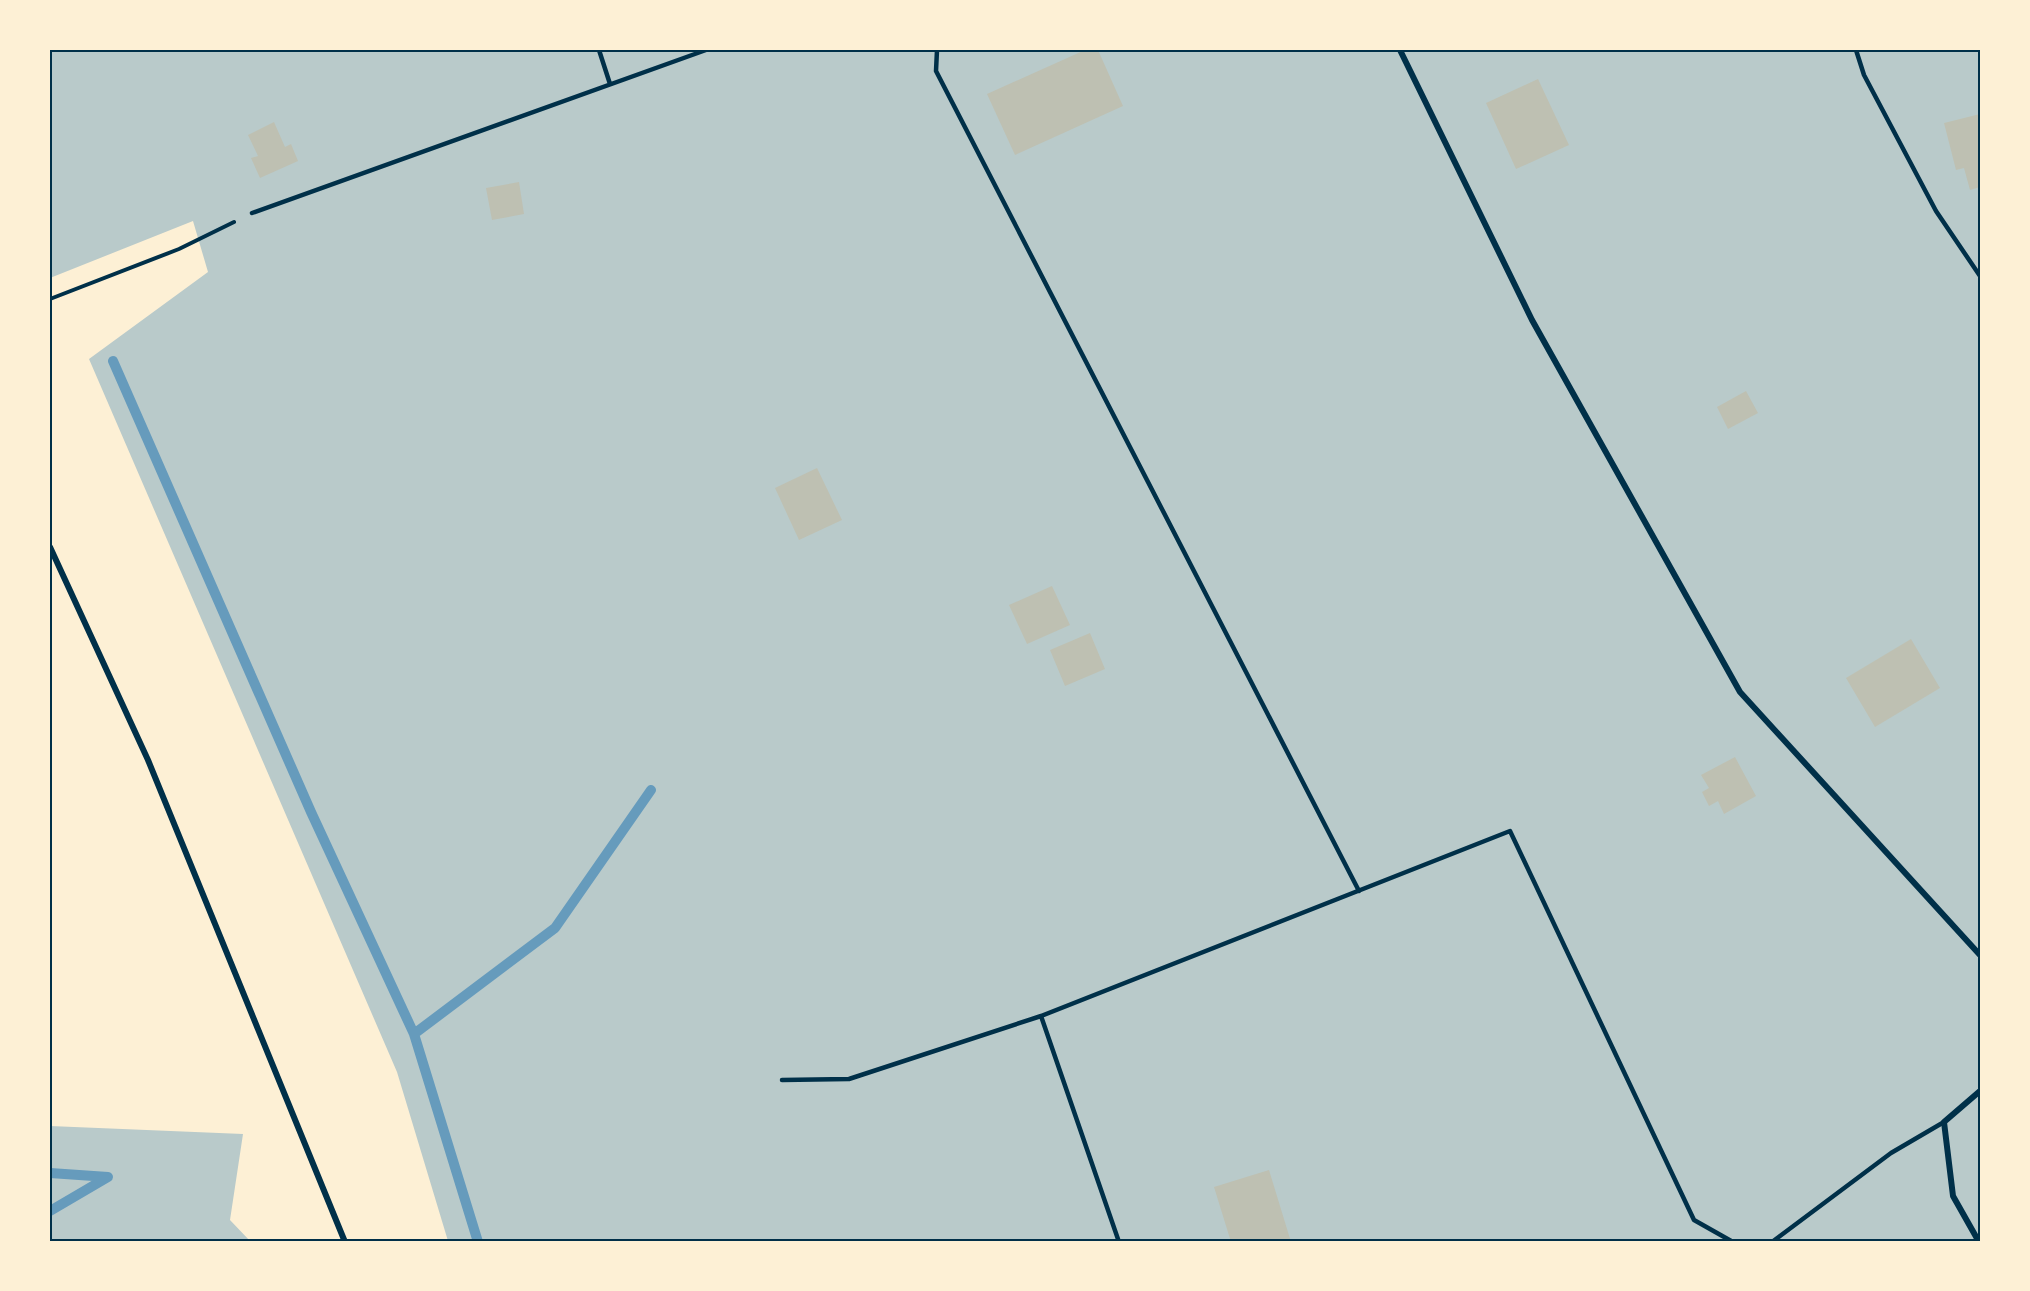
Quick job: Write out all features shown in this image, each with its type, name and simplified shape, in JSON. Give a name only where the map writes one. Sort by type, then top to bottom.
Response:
[{"type":"street","points":[[1400,50],[1532,320],[1740,692],[1980,955]]},
{"type":"street","points":[[50,547],[148,760],[345,1242]]},
{"type":"street","points":[[1979,1242],[1953,1196],[1944,1122],[1980,1091]]},
{"type":"lane","points":[[599,50],[610,84]]},
{"type":"lane","points":[[252,213],[706,50]]},
{"type":"lane","points":[[937,50],[936,71],[1359,891]]},
{"type":"lane","points":[[1856,50],[1864,75],[1936,211],[1980,276]]},
{"type":"lane","points":[[782,1080],[849,1079],[1041,1016],[1510,831],[1694,1220],[1733,1242]]},
{"type":"lane","points":[[1041,1016],[1119,1242]]},
{"type":"lane","points":[[1772,1242],[1891,1153],[1944,1122]]},
{"type":"path","points":[[50,299],[179,249],[252,213]]},
{"type":"shaded area","points":[[50,50],[1980,50],[1980,1241],[448,1241],[397,1072],[89,359],[208,272],[193,221],[50,278]]},
{"type":"shaded area","points":[[50,1126],[243,1134],[230,1220],[250,1241],[50,1241]]},
{"type":"building","points":[[1085,50],[1098,50],[1123,106],[1015,155],[987,94]]},
{"type":"building","points":[[1538,79],[1569,145],[1516,169],[1486,103]]},
{"type":"building","points":[[1980,114],[1980,187],[1970,190],[1964,168],[1956,170],[1944,123]]},
{"type":"building","points":[[274,122],[285,147],[291,144],[298,161],[260,178],[251,158],[258,156],[248,135]]},
{"type":"building","points":[[519,182],[524,214],[492,220],[486,188]]},
{"type":"building","points":[[1746,391],[1758,413],[1728,429],[1717,407]]},
{"type":"building","points":[[817,468],[842,520],[799,540],[775,488]]},
{"type":"building","points":[[1052,586],[1070,625],[1027,644],[1009,605]]},
{"type":"building","points":[[1090,633],[1105,669],[1065,686],[1050,650]]},
{"type":"building","points":[[1911,639],[1940,688],[1875,727],[1846,678]]},
{"type":"building","points":[[1735,757],[1756,796],[1724,814],[1718,801],[1709,806],[1702,792],[1709,788],[1701,775]]},
{"type":"building","points":[[1269,1170],[1291,1242],[1231,1242],[1214,1187]]},
{"type":"waterway","points":[[113,361],[311,812],[414,1034],[478,1242]]},
{"type":"waterway","points":[[414,1034],[555,928],[651,790]]},
{"type":"waterway","points":[[50,1173],[108,1177],[50,1211]]}]
